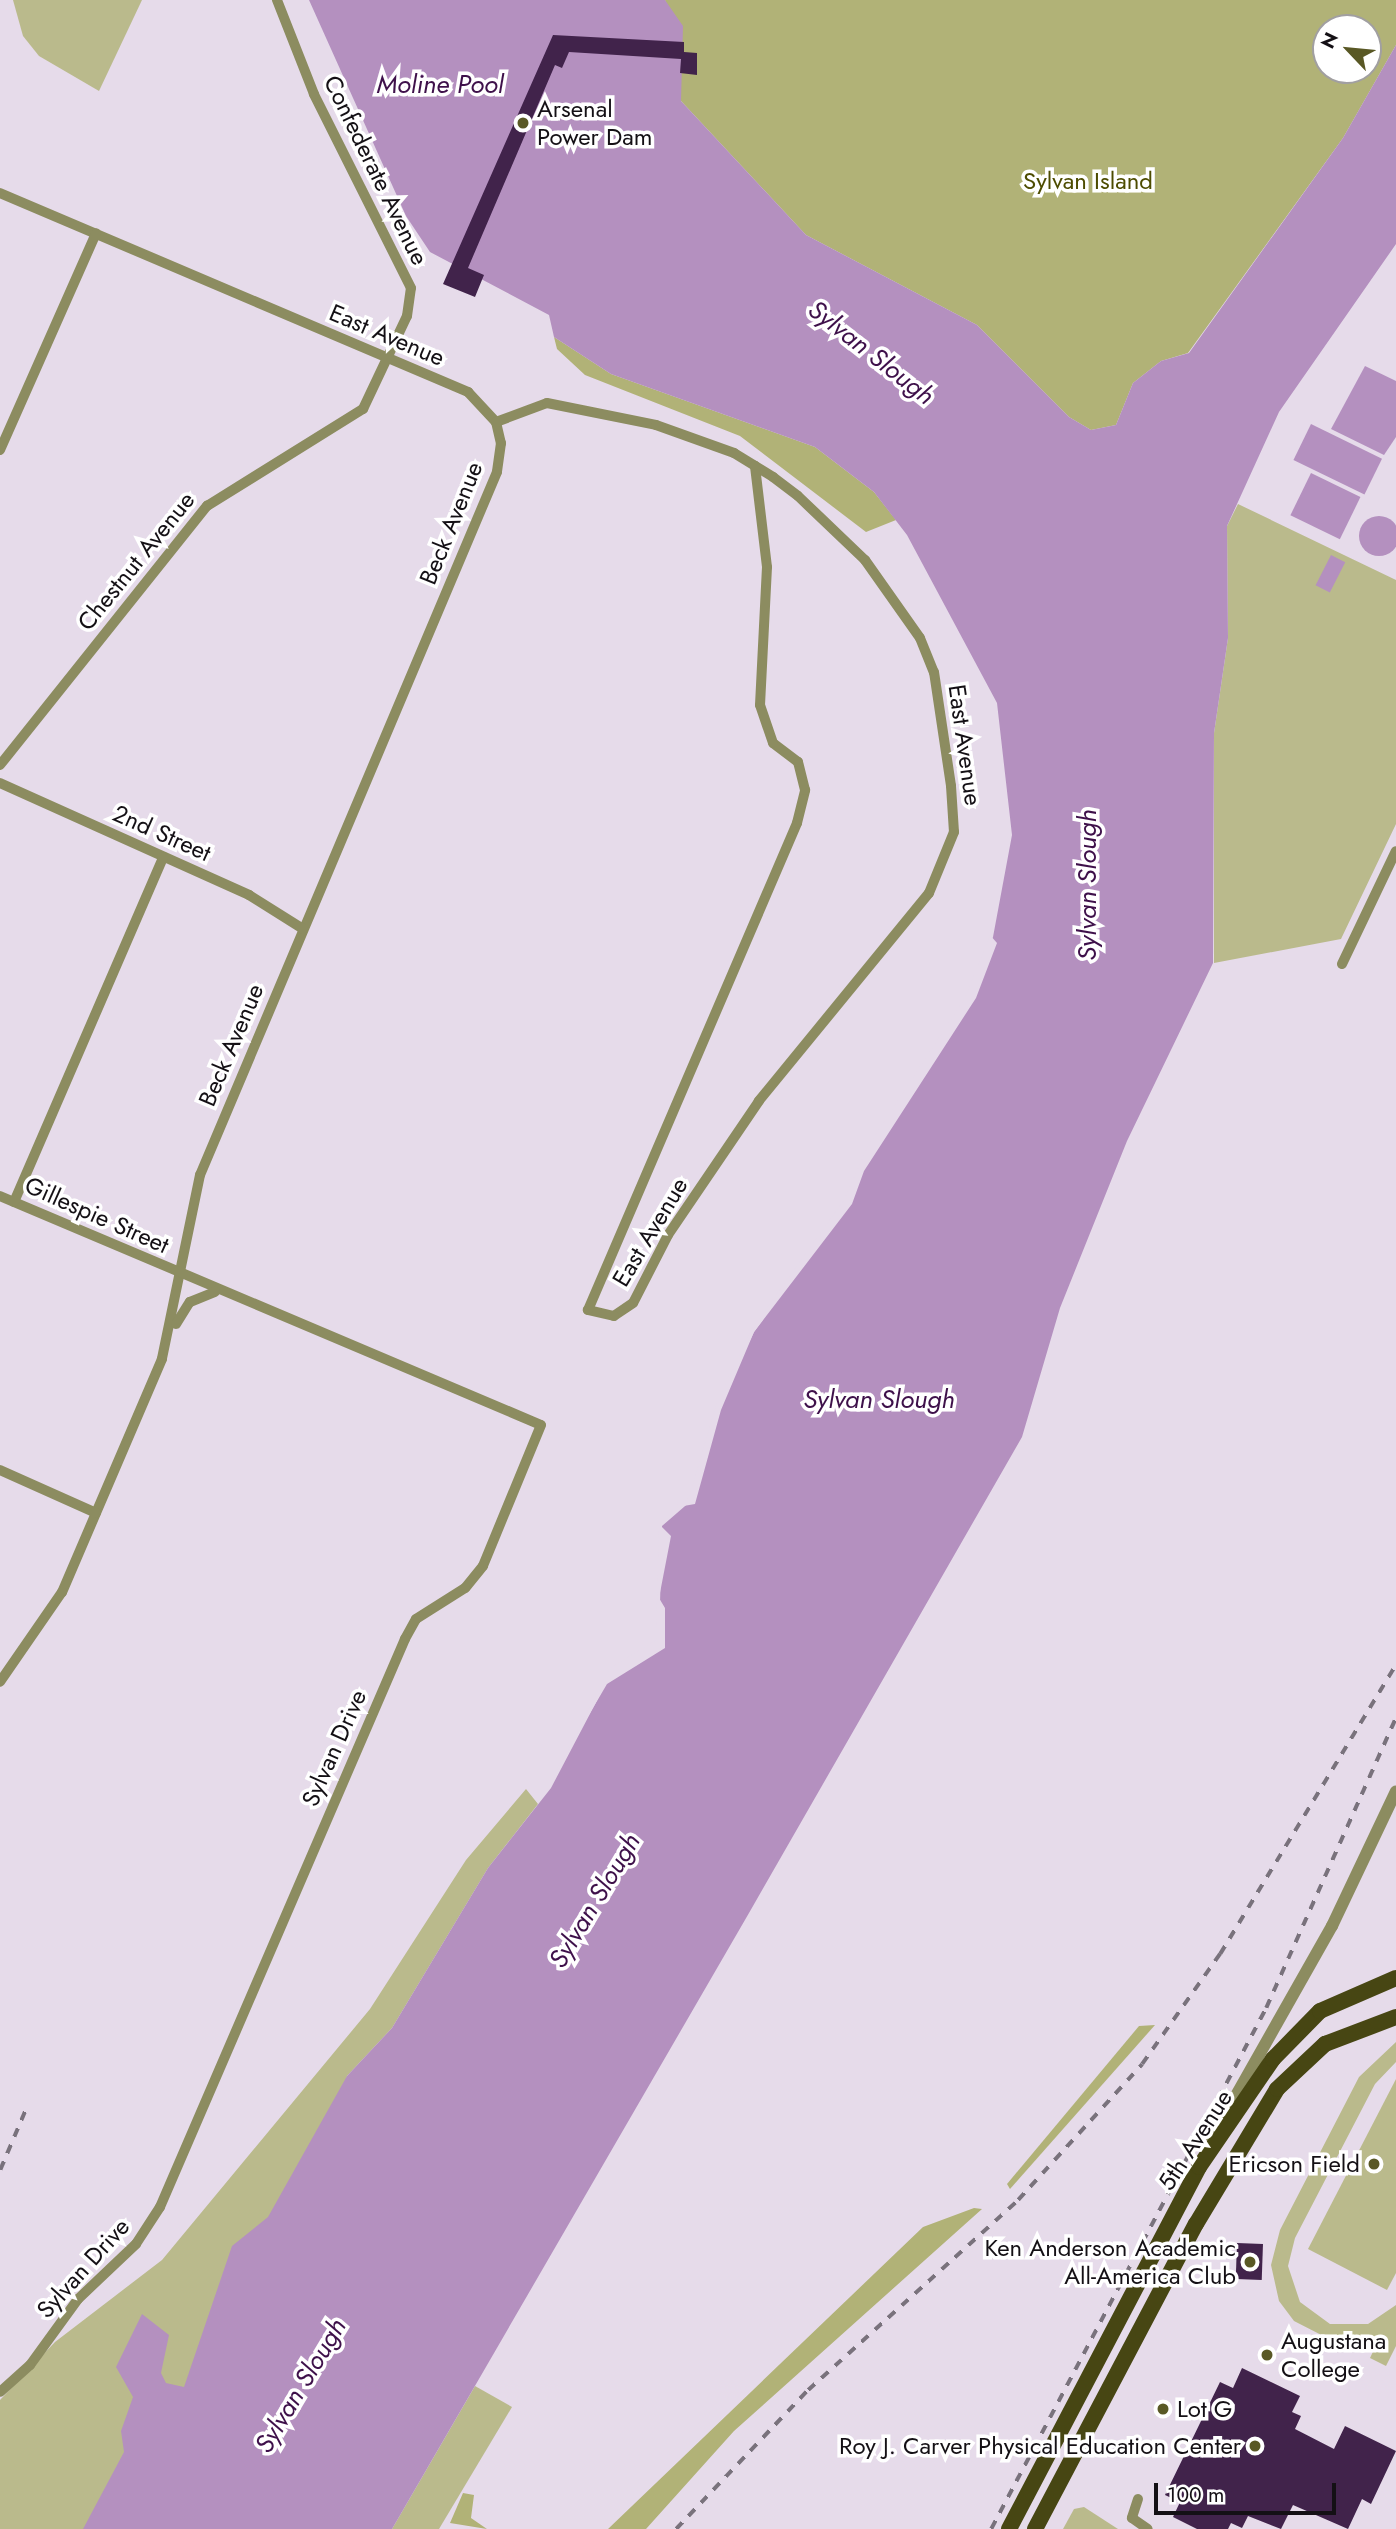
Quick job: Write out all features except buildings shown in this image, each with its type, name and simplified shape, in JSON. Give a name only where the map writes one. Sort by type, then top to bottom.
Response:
[{"type":"main road","name":"5th Avenue","points":[[1009,2529],[1199,2167],[1301,2024],[1360,1989],[1396,1978]]},
{"type":"main road","name":"5th Avenue","points":[[1035,2529],[1196,2224],[1271,2098],[1310,2055],[1365,2026],[1396,2017]]},
{"type":"street","name":"Confederate Avenue","points":[[277,0],[309,83],[411,288],[413,300],[388,358]]},
{"type":"street","name":"East Avenue","points":[[0,193],[468,392],[496,422],[532,405],[568,405],[715,444],[755,467],[866,560],[920,638],[940,700],[954,832],[939,876],[913,917],[767,1091],[668,1235],[633,1303],[614,1316],[588,1310],[805,790],[798,762],[773,743],[760,705],[767,567],[755,467]]},
{"type":"street","points":[[0,450],[96,233]]},
{"type":"street","name":"Chestnut Avenue","points":[[0,765],[206,506],[353,417],[388,358]]},
{"type":"street","name":"Beck Avenue","points":[[0,1682],[47,1618],[96,1513],[168,1340],[192,1196],[498,472],[496,422]]},
{"type":"street","name":"2nd Street","points":[[0,783],[163,857],[303,929]]},
{"type":"street","points":[[1342,964],[1396,851]]},
{"type":"street","points":[[14,1202],[163,857]]},
{"type":"street","name":"Gillespie Street","points":[[0,1196],[178,1274]]},
{"type":"street","name":"Sylvan Drive","points":[[0,2392],[30,2365],[78,2299],[136,2244],[160,2207],[405,1639],[416,1619],[465,1588],[483,1566],[541,1425],[178,1274]]},
{"type":"street","points":[[168,1340],[190,1302],[220,1292]]},
{"type":"street","points":[[0,1470],[96,1513]]},
{"type":"street","points":[[1199,2167],[1332,1926],[1396,1791]]},
{"type":"street","points":[[1138,2499],[1132,2518],[1148,2529]]},
{"type":"green space","points":[[13,0],[142,0],[99,91],[39,56],[23,36]]},
{"type":"green space","name":"Sylvan Island","points":[[665,0],[1396,0],[1396,45],[1382,70],[1382,14],[1312,14],[1312,84],[1374,84],[1343,138],[1188,353],[1161,361],[1133,383],[1116,425],[1091,430],[1069,417],[977,325],[806,235],[681,101],[681,59]]},
{"type":"green space","points":[[554,337],[611,374],[815,447],[874,492],[896,520],[866,532],[740,436],[585,375],[557,349]]},
{"type":"green space","points":[[1238,504],[1396,580],[1396,824],[1341,939],[1214,963],[1214,733],[1228,638],[1227,526]]},
{"type":"green space","points":[[526,1789],[538,1804],[488,1868],[392,2028],[347,2076],[340,2107],[110,2529],[0,2529],[0,2400],[55,2342],[162,2260],[370,2009],[466,1860]]},
{"type":"green space","points":[[1155,2025],[1010,2189],[1007,2184],[1139,2026]]},
{"type":"green space","points":[[1396,2042],[1396,2062],[1375,2084],[1295,2238],[1288,2266],[1300,2302],[1330,2324],[1368,2324],[1396,2305],[1396,2346],[1386,2366],[1370,2358],[1380,2337],[1337,2343],[1294,2321],[1279,2301],[1271,2265],[1280,2230],[1359,2077]]},
{"type":"green space","name":"Ericson Field","points":[[1396,2079],[1396,2273],[1387,2290],[1308,2249]]},
{"type":"green space","points":[[974,2208],[982,2209],[734,2431],[646,2529],[608,2529],[923,2227]]},
{"type":"green space","points":[[475,2386],[512,2407],[439,2529],[392,2529]]},
{"type":"green space","points":[[463,2493],[474,2495],[471,2518],[487,2529],[450,2523]]},
{"type":"green space","points":[[1084,2507],[1118,2529],[1063,2529],[1074,2509]]},
{"type":"water","name":"Sylvan Slough","points":[[309,0],[665,0],[683,26],[681,101],[806,235],[977,325],[1069,417],[1091,430],[1116,425],[1133,383],[1161,361],[1189,353],[1343,138],[1374,84],[1382,84],[1382,70],[1396,45],[1396,244],[1279,412],[1227,526],[1228,638],[1214,733],[1213,963],[1127,1141],[1060,1308],[1022,1437],[392,2529],[83,2529],[124,2452],[121,2431],[133,2397],[116,2367],[142,2314],[169,2335],[161,2373],[166,2383],[184,2387],[232,2246],[268,2217],[347,2076],[392,2028],[488,1868],[551,1788],[613,1670],[659,1642],[662,1526],[692,1500],[720,1403],[754,1332],[847,1202],[871,1148],[968,999],[993,937],[1012,835],[997,703],[907,535],[874,492],[815,447],[611,374],[554,337],[549,315],[430,252],[406,216]]},
{"type":"water","points":[[1365,366],[1396,381],[1396,437],[1384,455],[1331,429]]},
{"type":"water","points":[[1311,424],[1382,459],[1364,495],[1293,460]]},
{"type":"water","points":[[1311,473],[1360,497],[1340,539],[1290,515]]},
{"type":"water","points":[[1379,516],[1387,517],[1393,522],[1398,528],[1398,544],[1393,550],[1387,555],[1379,556],[1371,555],[1365,550],[1360,544],[1359,536],[1360,528],[1365,522],[1371,517]]},
{"type":"water","points":[[1331,555],[1345,562],[1330,593],[1316,585]]},
{"type":"pier","points":[[990,935],[997,943],[976,998],[864,1171],[852,1204],[754,1332],[721,1410],[695,1504],[672,1508],[689,1498],[717,1402],[751,1330],[844,1200],[868,1146],[965,998]]},
{"type":"pier","points":[[659,1524],[671,1536],[659,1598],[665,1608],[665,1648],[607,1684],[552,1778],[610,1668],[656,1640]]},
{"type":"railway","points":[[676,2529],[808,2390],[1018,2200],[1142,2064],[1220,1954],[1396,1665]]},
{"type":"railway","points":[[991,2529],[1266,2008],[1396,1717]]},
{"type":"railway","points":[[0,2170],[25,2111]]},
{"type":"place","name":"Arsenal Power Dam","points":[[523,123]]},
{"type":"place","name":"Ericson Field","points":[[1374,2164]]},
{"type":"place","name":"Ken Anderson Academic All-America Club","points":[[1250,2262]]},
{"type":"place","name":"Augustana College","points":[[1267,2355]]},
{"type":"place","name":"Lot G","points":[[1163,2409]]},
{"type":"place","name":"Roy J. Carver Physical Education Center","points":[[1255,2446]]},
{"type":"water label","name":"Moline Pool","points":[[440,85]]}]
